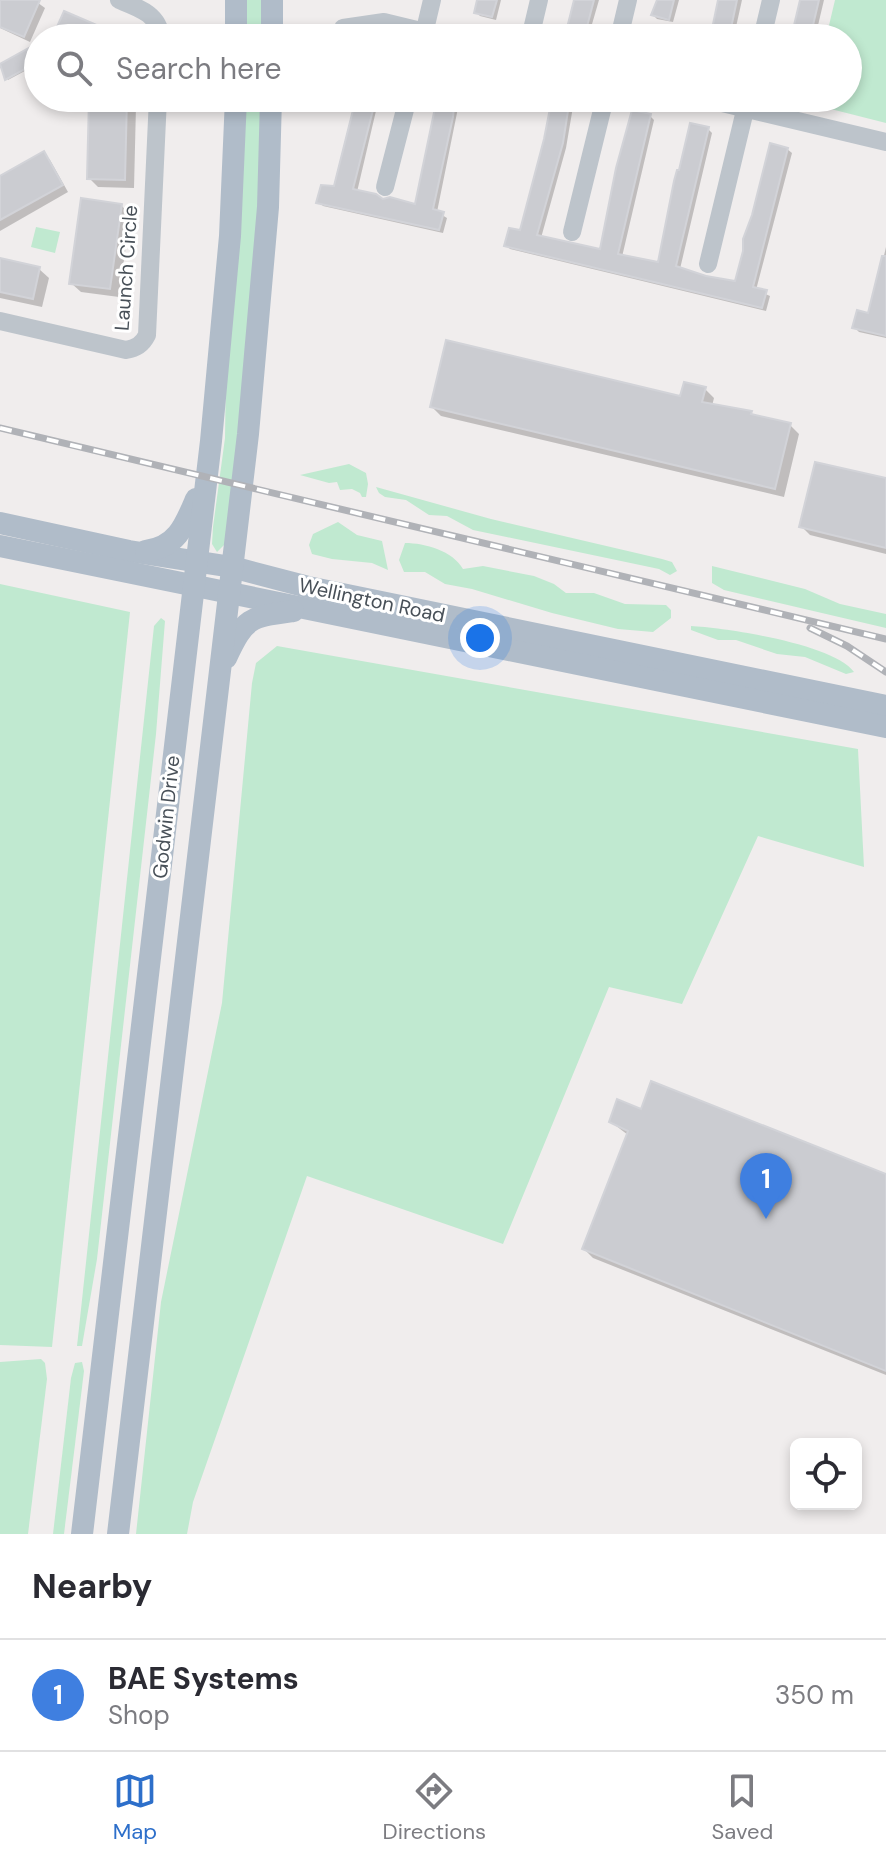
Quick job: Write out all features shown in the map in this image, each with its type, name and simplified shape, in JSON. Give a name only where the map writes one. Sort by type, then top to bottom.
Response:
[{"type":"main road","points":[[236,0],[236,24]]},
{"type":"main road","points":[[272,0],[272,24]]},
{"type":"main road","name":"Godwin Drive","points":[[82,1534],[206,476],[229,252],[235,112]]},
{"type":"main road","name":"Godwin Drive","points":[[118,1534],[260,323],[271,112]]},
{"type":"main road","points":[[129,551],[157,549],[176,538],[184,527],[206,476]]},
{"type":"main road","name":"Wellington Road","points":[[0,523],[129,551],[232,567],[307,598],[886,727]]},
{"type":"main road","points":[[236,527],[248,551],[260,563],[307,598]]},
{"type":"main road","name":"Wellington Road","points":[[0,546],[194,585],[307,598],[886,706]]},
{"type":"main road","points":[[219,673],[248,622],[256,616],[307,598]]},
{"type":"street","points":[[119,0],[146,11],[158,24]]},
{"type":"street","points":[[427,24],[432,0]]},
{"type":"street","points":[[533,24],[539,0]]},
{"type":"street","points":[[622,24],[628,0]]},
{"type":"street","points":[[765,24],[771,0]]},
{"type":"street","points":[[362,24],[390,24]]},
{"type":"street","name":"Launch Circle","points":[[0,321],[126,350],[136,348],[144,341],[147,335],[157,112]]},
{"type":"street","points":[[385,187],[404,112]]},
{"type":"street","points":[[572,232],[602,112]]},
{"type":"street","points":[[708,264],[745,112]]},
{"type":"street","points":[[779,112],[886,142]]},
{"type":"green space","points":[[243,0],[264,0],[265,24],[243,24]]},
{"type":"green space","points":[[835,0],[886,0],[886,123],[843,112],[862,112],[862,24],[829,24]]},
{"type":"green space","points":[[243,112],[263,112],[258,258],[228,541],[217,552],[212,544],[225,438],[226,369]]},
{"type":"green space","points":[[36,227],[60,232],[55,253],[31,247]]},
{"type":"green space","points":[[349,464],[366,473],[366,497],[352,489],[340,490],[337,482],[329,483],[300,475]]},
{"type":"green space","points":[[376,487],[491,519],[662,559],[672,562],[677,571],[670,575],[659,569],[473,530],[447,516],[429,515],[406,500],[385,497]]},
{"type":"green space","points":[[338,522],[357,535],[382,541],[388,570],[372,563],[312,554],[309,545],[313,534]]},
{"type":"green space","points":[[405,543],[438,549],[453,557],[463,569],[483,566],[534,576],[566,593],[594,593],[625,604],[666,605],[671,610],[671,618],[653,632],[618,629],[445,584],[425,572],[404,572],[399,560]]},
{"type":"green space","points":[[712,566],[805,589],[840,604],[886,614],[886,628],[724,590],[712,583]]},
{"type":"green space","points":[[0,584],[130,612],[52,1347],[0,1345]]},
{"type":"green space","points":[[161,618],[165,621],[156,734],[97,1259],[82,1346],[77,1346],[154,626]]},
{"type":"green space","points":[[691,626],[753,634],[803,646],[843,662],[854,672],[846,674],[805,657],[777,654],[736,640],[718,640],[691,630]]},
{"type":"green space","points":[[277,646],[858,749],[864,867],[758,836],[682,1004],[609,987],[503,1244],[307,1176],[193,1502],[187,1534],[136,1534],[161,1302],[222,1003],[252,683],[256,663]]},
{"type":"green space","points":[[41,1359],[45,1363],[47,1379],[28,1534],[0,1534],[0,1362]]},
{"type":"green space","points":[[82,1362],[84,1371],[64,1534],[53,1534],[71,1378],[75,1363]]},
{"type":"building","points":[[0,0],[40,0],[30,24],[24,24],[24,37],[0,27]]},
{"type":"building","points":[[477,0],[497,0],[492,17],[474,13]]},
{"type":"building","points":[[574,0],[594,0],[588,24],[568,24]]},
{"type":"building","points":[[657,0],[674,0],[669,20],[651,15]]},
{"type":"building","points":[[718,0],[737,0],[732,24],[713,24]]},
{"type":"building","points":[[800,0],[819,0],[813,24],[794,24]]},
{"type":"building","points":[[64,11],[94,24],[58,24]]},
{"type":"building","points":[[24,51],[24,70],[5,80],[0,64]]},
{"type":"building","points":[[89,112],[127,112],[125,180],[87,179]]},
{"type":"building","points":[[352,112],[372,112],[353,189],[376,194],[383,199],[390,197],[415,204],[434,112],[454,112],[433,209],[444,212],[439,230],[316,203],[321,185],[334,186]]},
{"type":"building","points":[[549,112],[568,112],[563,143],[537,235],[600,249],[616,168],[631,112],[651,114],[618,254],[658,262],[674,181],[690,123],[709,127],[676,266],[735,281],[743,239],[770,143],[788,148],[753,287],[767,290],[762,308],[504,246],[509,228],[520,230]]},
{"type":"building","points":[[44,151],[63,185],[0,220],[0,176]]},
{"type":"building","points":[[81,198],[122,204],[110,289],[69,284]]},
{"type":"building","points":[[882,256],[886,256],[886,336],[852,328],[857,310],[868,313]]},
{"type":"building","points":[[0,258],[40,267],[33,299],[0,292]]},
{"type":"building","points":[[446,340],[680,396],[684,382],[706,387],[702,402],[752,411],[751,414],[791,423],[775,489],[430,407]]},
{"type":"building","points":[[815,462],[886,478],[886,548],[799,527]]},
{"type":"building","points":[[651,1081],[886,1174],[886,1371],[582,1249],[628,1131],[609,1122],[617,1099],[641,1109]]},
{"type":"railway","points":[[0,428],[886,639]]},
{"type":"railway","points":[[810,628],[847,646],[886,672]]},
{"type":"place","name":"BAE Systems","points":[[766,1219]]}]
